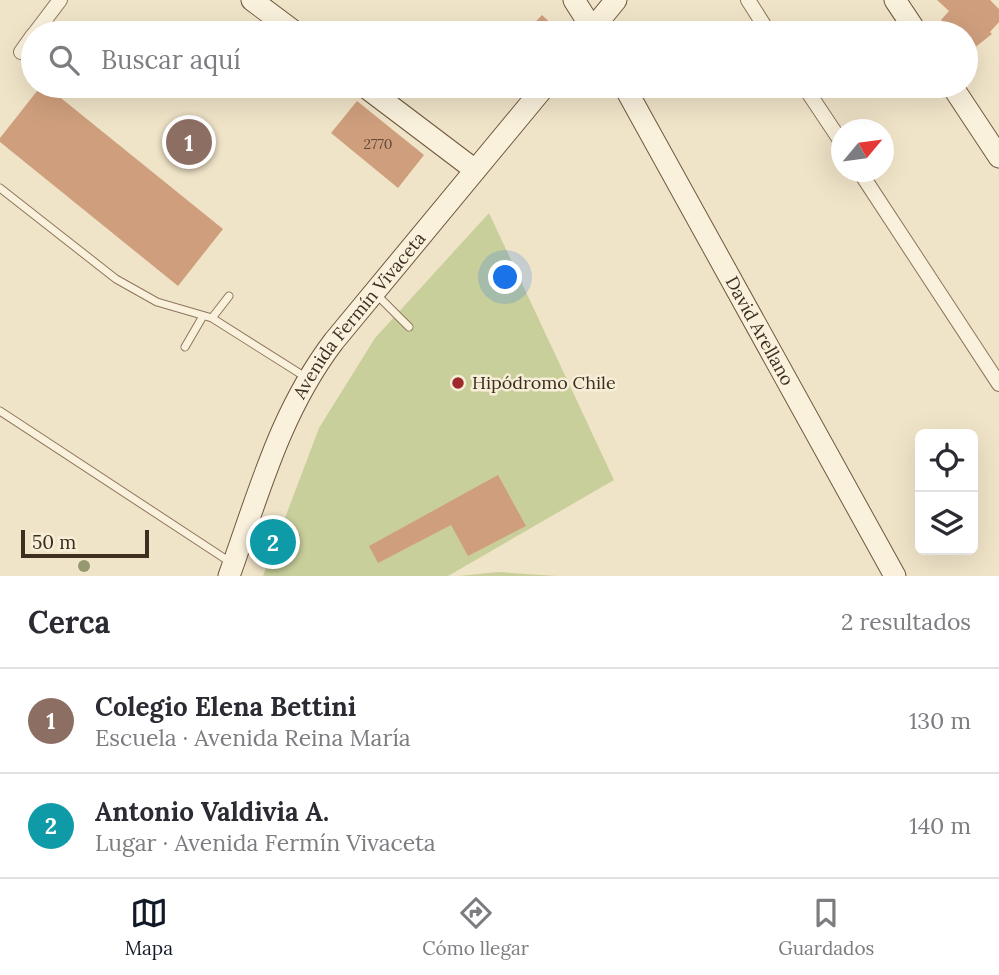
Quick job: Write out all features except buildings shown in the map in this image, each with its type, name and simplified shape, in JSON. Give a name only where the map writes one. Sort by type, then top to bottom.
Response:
[{"type":"street","points":[[44,21],[60,0]]},
{"type":"street","points":[[252,0],[280,21]]},
{"type":"street","points":[[574,0],[586,21]]},
{"type":"street","points":[[600,21],[616,0]]},
{"type":"street","points":[[748,0],[761,21]]},
{"type":"street","points":[[895,0],[909,21]]},
{"type":"street","points":[[380,98],[475,170]]},
{"type":"street","name":"Avenida Fermín Vivaceta","points":[[232,570],[282,428],[307,378],[374,292],[535,98]]},
{"type":"street","name":"David Arellano","points":[[631,98],[895,576]]},
{"type":"street","points":[[812,98],[831,126]]},
{"type":"street","points":[[960,98],[999,156]]},
{"type":"street","points":[[867,182],[999,384]]},
{"type":"lane","points":[[0,188],[116,279],[157,302],[212,318],[307,378]]},
{"type":"lane","points":[[374,292],[409,327]]},
{"type":"lane","points":[[212,318],[229,296]]},
{"type":"lane","points":[[185,347],[203,316]]},
{"type":"lane","points":[[0,411],[232,570]]},
{"type":"green space","name":"Hipódromo Chile","points":[[489,213],[614,480],[448,576],[263,576],[319,428],[375,338]]},
{"type":"green space","points":[[498,572],[557,576],[459,576]]},
{"type":"place","name":"Colegio Elena Bettini","points":[[189,142]]},
{"type":"place","name":"Hipódromo Chile","points":[[458,383]]},
{"type":"place","name":"Antonio Valdivia A.","points":[[273,542]]}]
